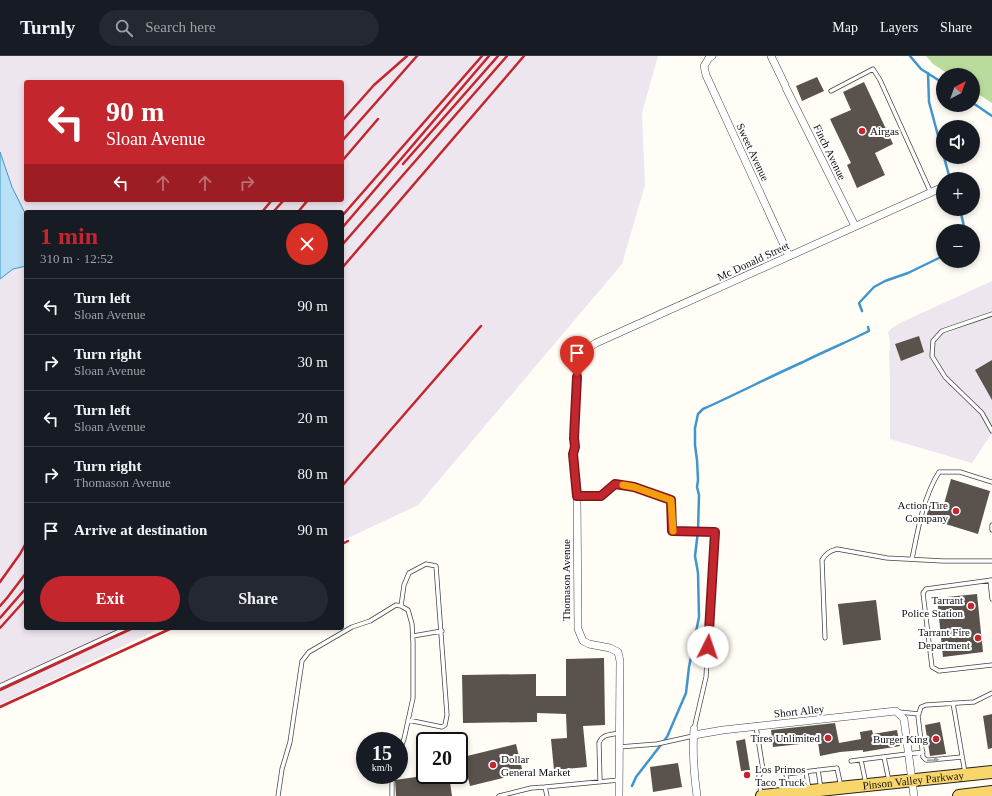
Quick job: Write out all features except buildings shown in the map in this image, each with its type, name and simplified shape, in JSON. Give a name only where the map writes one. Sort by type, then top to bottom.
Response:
[{"type":"main road","name":"Pinson Valley Parkway","points":[[762,796],[841,788],[854,789],[866,785],[992,772]]},
{"type":"main road","name":"Pinson Valley Parkway","points":[[959,796],[992,792]]},
{"type":"street","name":"Finch Avenue","points":[[771,56],[855,226]]},
{"type":"street","name":"Sweet Avenue","points":[[710,57],[704,66],[706,75],[789,256]]},
{"type":"street","name":"Mc Donald Street","points":[[578,361],[584,351],[596,343],[936,190]]},
{"type":"street","name":"Thomason Avenue","points":[[578,361],[574,438],[575,447],[573,454],[577,496],[578,629],[583,640],[589,644],[610,648],[618,652],[620,661],[619,796]]},
{"type":"street","points":[[577,496],[601,496],[615,484],[634,487]]},
{"type":"street","points":[[896,711],[904,719],[914,796]]},
{"type":"street","name":"Short Alley","points":[[694,732],[896,711]]},
{"type":"street","points":[[694,732],[694,776],[697,796]]},
{"type":"lane","points":[[831,91],[873,69],[880,80],[931,193]]},
{"type":"lane","points":[[992,314],[942,331],[933,341],[932,356],[945,377],[982,413],[992,431]]},
{"type":"lane","points":[[912,559],[920,521],[932,484],[939,472],[960,472],[992,482]]},
{"type":"lane","points":[[619,747],[657,744],[694,732],[706,677],[715,532],[672,531],[671,500],[634,487]]},
{"type":"lane","points":[[992,525],[992,530]]},
{"type":"lane","points":[[825,638],[822,560],[831,550],[837,549],[887,558],[943,561],[992,561]]},
{"type":"lane","points":[[401,606],[404,585],[409,573],[426,564],[436,566],[442,631],[447,715],[446,724],[442,727],[408,720]]},
{"type":"lane","points":[[992,599],[991,580],[926,589],[923,593],[932,666],[939,671],[992,665]]},
{"type":"lane","points":[[278,796],[282,769],[290,742],[302,661],[309,652],[352,627],[370,620],[396,605],[408,610],[412,624],[413,636],[413,698],[405,732]]},
{"type":"lane","points":[[0,686],[122,630]]},
{"type":"lane","points":[[413,636],[442,631]]},
{"type":"lane","points":[[962,757],[926,760],[923,752],[918,715],[920,707],[926,705],[974,702],[992,693]]},
{"type":"lane","points":[[953,703],[965,775]]},
{"type":"lane","points":[[896,711],[918,715]]},
{"type":"lane","points":[[756,726],[763,770],[759,776],[762,796]]},
{"type":"lane","points":[[600,781],[600,739],[603,736],[619,733]]},
{"type":"lane","points":[[851,761],[923,752]]},
{"type":"lane","points":[[884,757],[889,783]]},
{"type":"lane","points":[[861,760],[866,785]]},
{"type":"lane","points":[[782,794],[786,774],[837,768],[841,788]]},
{"type":"lane","points":[[815,790],[818,770]]},
{"type":"lane","points":[[806,772],[815,790]]},
{"type":"lane","points":[[499,796],[531,788],[619,780]]},
{"type":"lane","points":[[392,784],[392,796]]},
{"type":"lane","points":[[545,787],[547,796]]},
{"type":"shaded area","points":[[0,56],[658,56],[642,113],[645,185],[622,264],[418,505],[344,540],[344,210],[24,210],[24,630],[157,630],[0,705]]},
{"type":"shaded area","points":[[992,281],[992,433],[972,463],[890,439],[890,342],[888,332],[902,322]]},
{"type":"green space","points":[[926,56],[992,56],[992,103],[980,95],[980,68],[939,68],[933,64]]},
{"type":"water","points":[[0,152],[12,187],[24,211],[24,266],[13,269],[0,279]]},
{"type":"waterway","points":[[910,56],[921,69],[936,79]]},
{"type":"waterway","points":[[928,73],[929,102],[936,128]]},
{"type":"waterway","points":[[980,108],[992,116]]},
{"type":"waterway","points":[[946,164],[948,172]]},
{"type":"waterway","points":[[962,216],[963,224]]},
{"type":"waterway","points":[[862,311],[859,303],[874,287],[936,259]]},
{"type":"waterway","points":[[632,786],[636,777],[667,737],[686,693],[689,667],[699,617],[698,573],[695,556],[698,531],[699,495],[697,487],[698,480],[695,445],[695,428],[698,414],[703,409],[869,331],[868,327]]},
{"type":"railway","points":[[344,119],[374,85],[407,56]]},
{"type":"railway","points":[[344,139],[417,56]]},
{"type":"railway","points":[[344,214],[482,56]]},
{"type":"railway","points":[[344,226],[489,56]]},
{"type":"railway","points":[[403,164],[498,56]]},
{"type":"railway","points":[[344,243],[507,56]]},
{"type":"railway","points":[[344,266],[524,56]]},
{"type":"railway","points":[[344,159],[378,119]]},
{"type":"railway","points":[[264,210],[270,202]]},
{"type":"railway","points":[[275,210],[282,202]]},
{"type":"railway","points":[[300,210],[306,202]]},
{"type":"railway","points":[[344,484],[481,326]]},
{"type":"railway","points":[[344,543],[348,541]]},
{"type":"railway","points":[[0,582],[24,547]]},
{"type":"railway","points":[[0,606],[24,576]]},
{"type":"railway","points":[[0,618],[24,590]]},
{"type":"railway","points":[[0,628],[24,601]]},
{"type":"railway","points":[[0,690],[129,630]]},
{"type":"railway","points":[[0,707],[168,630]]},
{"type":"slow traffic","points":[[623,485],[634,487],[671,500],[673,531]]},
{"type":"place","name":"Airgas","points":[[862,131]]},
{"type":"place","name":"Action Tire Company","points":[[956,511]]},
{"type":"place","name":"Tarrant Police Station","points":[[971,606]]},
{"type":"place","name":"Tarrant Fire Department","points":[[978,638]]},
{"type":"place","name":"Tires Unlimited","points":[[828,738]]},
{"type":"place","name":"Burger King","points":[[936,739]]},
{"type":"place","name":"Dollar General Market","points":[[493,765]]},
{"type":"place","name":"Los Primos Taco Truck","points":[[747,775]]},
{"type":"route","points":[[577,377],[574,438],[575,447],[573,454],[577,496],[601,496],[615,484],[634,487],[671,500],[672,531],[715,532],[708,647]]}]
